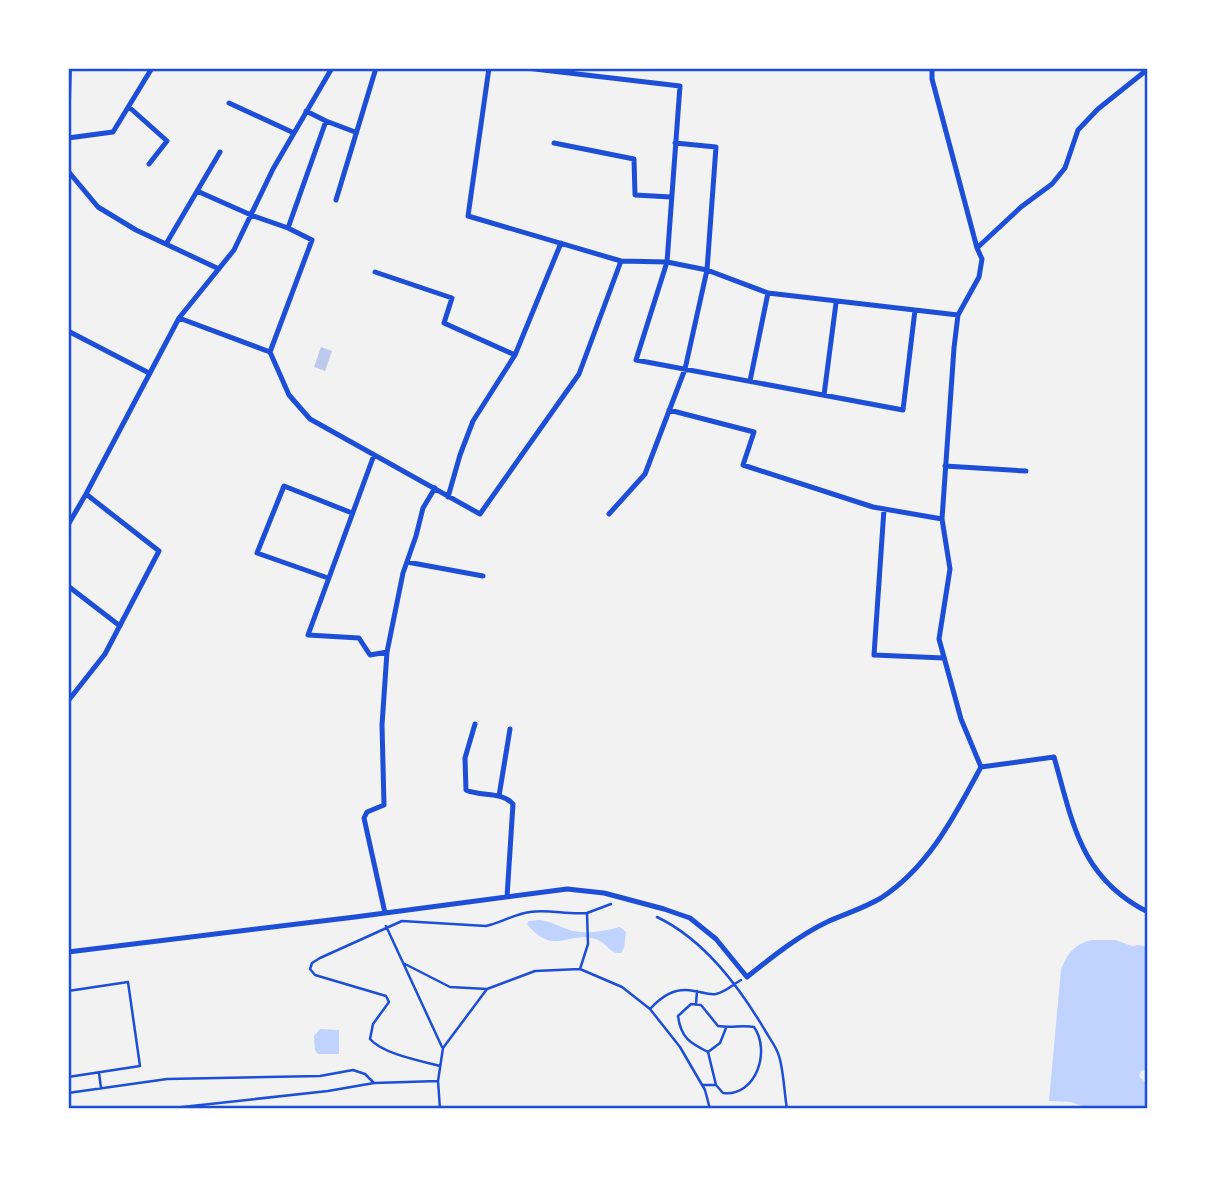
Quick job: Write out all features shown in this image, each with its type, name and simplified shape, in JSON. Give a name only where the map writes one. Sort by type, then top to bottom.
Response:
[{"type":"street","points":[[68,101],[69,68]]},
{"type":"street","points":[[68,138],[113,132],[152,68]]},
{"type":"street","points":[[68,525],[179,318],[234,250],[294,133],[332,68]]},
{"type":"street","points":[[336,200],[376,68]]},
{"type":"street","points":[[489,68],[468,216],[621,261],[667,262],[707,270],[768,293],[836,303],[958,315]]},
{"type":"street","points":[[526,68],[680,86],[667,262],[636,360],[902,410],[915,310]]},
{"type":"street","points":[[68,952],[384,916],[567,889],[604,893],[690,918],[716,939],[747,977],[788,946],[825,923],[883,897],[924,860],[960,808],[981,767],[961,719],[939,639],[950,569],[942,519],[958,315],[979,277],[982,259],[932,79],[932,68]]},
{"type":"street","points":[[977,248],[1021,207],[1052,184],[1065,168],[1078,130],[1098,109],[1148,69]]},
{"type":"street","points":[[229,103],[294,133]]},
{"type":"street","points":[[129,107],[167,141],[149,164]]},
{"type":"street","points":[[306,111],[355,132]]},
{"type":"street","points":[[288,228],[326,121]]},
{"type":"street","points":[[554,143],[634,159],[635,195],[671,197]]},
{"type":"street","points":[[609,514],[646,474],[685,369],[707,270],[716,147],[675,143]]},
{"type":"street","points":[[166,244],[220,152]]},
{"type":"street","points":[[68,171],[98,207],[135,230],[219,269]]},
{"type":"street","points":[[197,191],[312,240],[270,352],[289,395],[310,419],[480,514],[579,374],[621,261]]},
{"type":"street","points":[[449,497],[460,455],[473,421],[514,355],[561,243]]},
{"type":"street","points":[[375,272],[452,298],[444,323],[514,355]]},
{"type":"street","points":[[750,381],[768,293]]},
{"type":"street","points":[[824,395],[836,303]]},
{"type":"street","points":[[179,318],[270,352]]},
{"type":"street","points":[[68,331],[149,373]]},
{"type":"street","points":[[669,410],[754,432],[743,465],[884,509],[942,519]]},
{"type":"street","points":[[374,455],[308,635],[359,638],[370,655],[387,652]]},
{"type":"street","points":[[945,466],[1026,471]]},
{"type":"street","points":[[328,578],[257,553],[285,486],[352,513]]},
{"type":"street","points":[[384,916],[364,818],[367,812],[384,805],[382,725],[387,652],[407,562],[423,508],[435,488]]},
{"type":"street","points":[[68,701],[105,654],[159,551],[86,494]]},
{"type":"street","points":[[884,509],[874,655],[944,658]]},
{"type":"street","points":[[407,562],[483,576]]},
{"type":"street","points":[[68,586],[120,626]]},
{"type":"street","points":[[475,724],[466,758],[467,790],[471,793],[499,796],[513,804],[508,897]]},
{"type":"street","points":[[499,796],[510,729]]},
{"type":"street","points":[[981,767],[1054,757],[1078,839],[1089,862],[1109,887],[1148,912]]},
{"type":"path","points":[[440,1066],[380,1048],[370,1039],[373,1024],[388,1002],[386,996],[311,974],[312,963],[402,921],[486,926],[530,912],[548,911],[572,915],[618,904]]},
{"type":"path","points":[[580,969],[588,944],[587,913]]},
{"type":"path","points":[[649,914],[684,933],[734,984],[779,1054],[787,1109]]},
{"type":"path","points":[[384,916],[443,1048]]},
{"type":"path","points":[[403,963],[450,988],[487,989],[535,971],[580,969],[622,987],[650,1009],[680,1046],[702,1085],[710,1109]]},
{"type":"path","points":[[68,991],[128,982],[140,1066],[68,1077]]},
{"type":"path","points":[[650,1009],[662,997],[673,992],[686,990],[708,995],[729,990],[734,984]]},
{"type":"path","points":[[440,1109],[438,1081],[443,1048],[487,989]]},
{"type":"path","points":[[696,1004],[697,992]]},
{"type":"path","points":[[691,1003],[701,1005],[718,1026],[754,1027],[760,1035],[755,1078],[740,1092],[723,1093],[716,1085],[708,1052],[694,1046],[683,1036],[678,1016],[691,1003]]},
{"type":"path","points":[[708,1052],[720,1043],[726,1028]]},
{"type":"path","points":[[68,1093],[167,1079],[320,1076],[353,1070],[365,1074],[374,1083]]},
{"type":"path","points":[[99,1073],[101,1088]]},
{"type":"path","points":[[164,1109],[328,1091],[374,1083],[438,1081]]},
{"type":"path","points":[[702,1085],[716,1085]]},
{"type":"water","points":[[540,920],[579,932],[597,932],[620,927],[626,932],[624,948],[621,953],[617,953],[598,940],[546,939],[527,924],[529,921]]},
{"type":"water","points":[[1091,940],[1115,940],[1132,946],[1148,947],[1148,1069],[1141,1071],[1139,1076],[1148,1085],[1148,1109],[1090,1109],[1071,1102],[1049,1101],[1061,970],[1072,951]]},
{"type":"water","points":[[320,1029],[339,1030],[339,1054],[318,1054],[314,1036]]},
{"type":"building","points":[[321,347],[332,351],[325,371],[314,367]]}]
